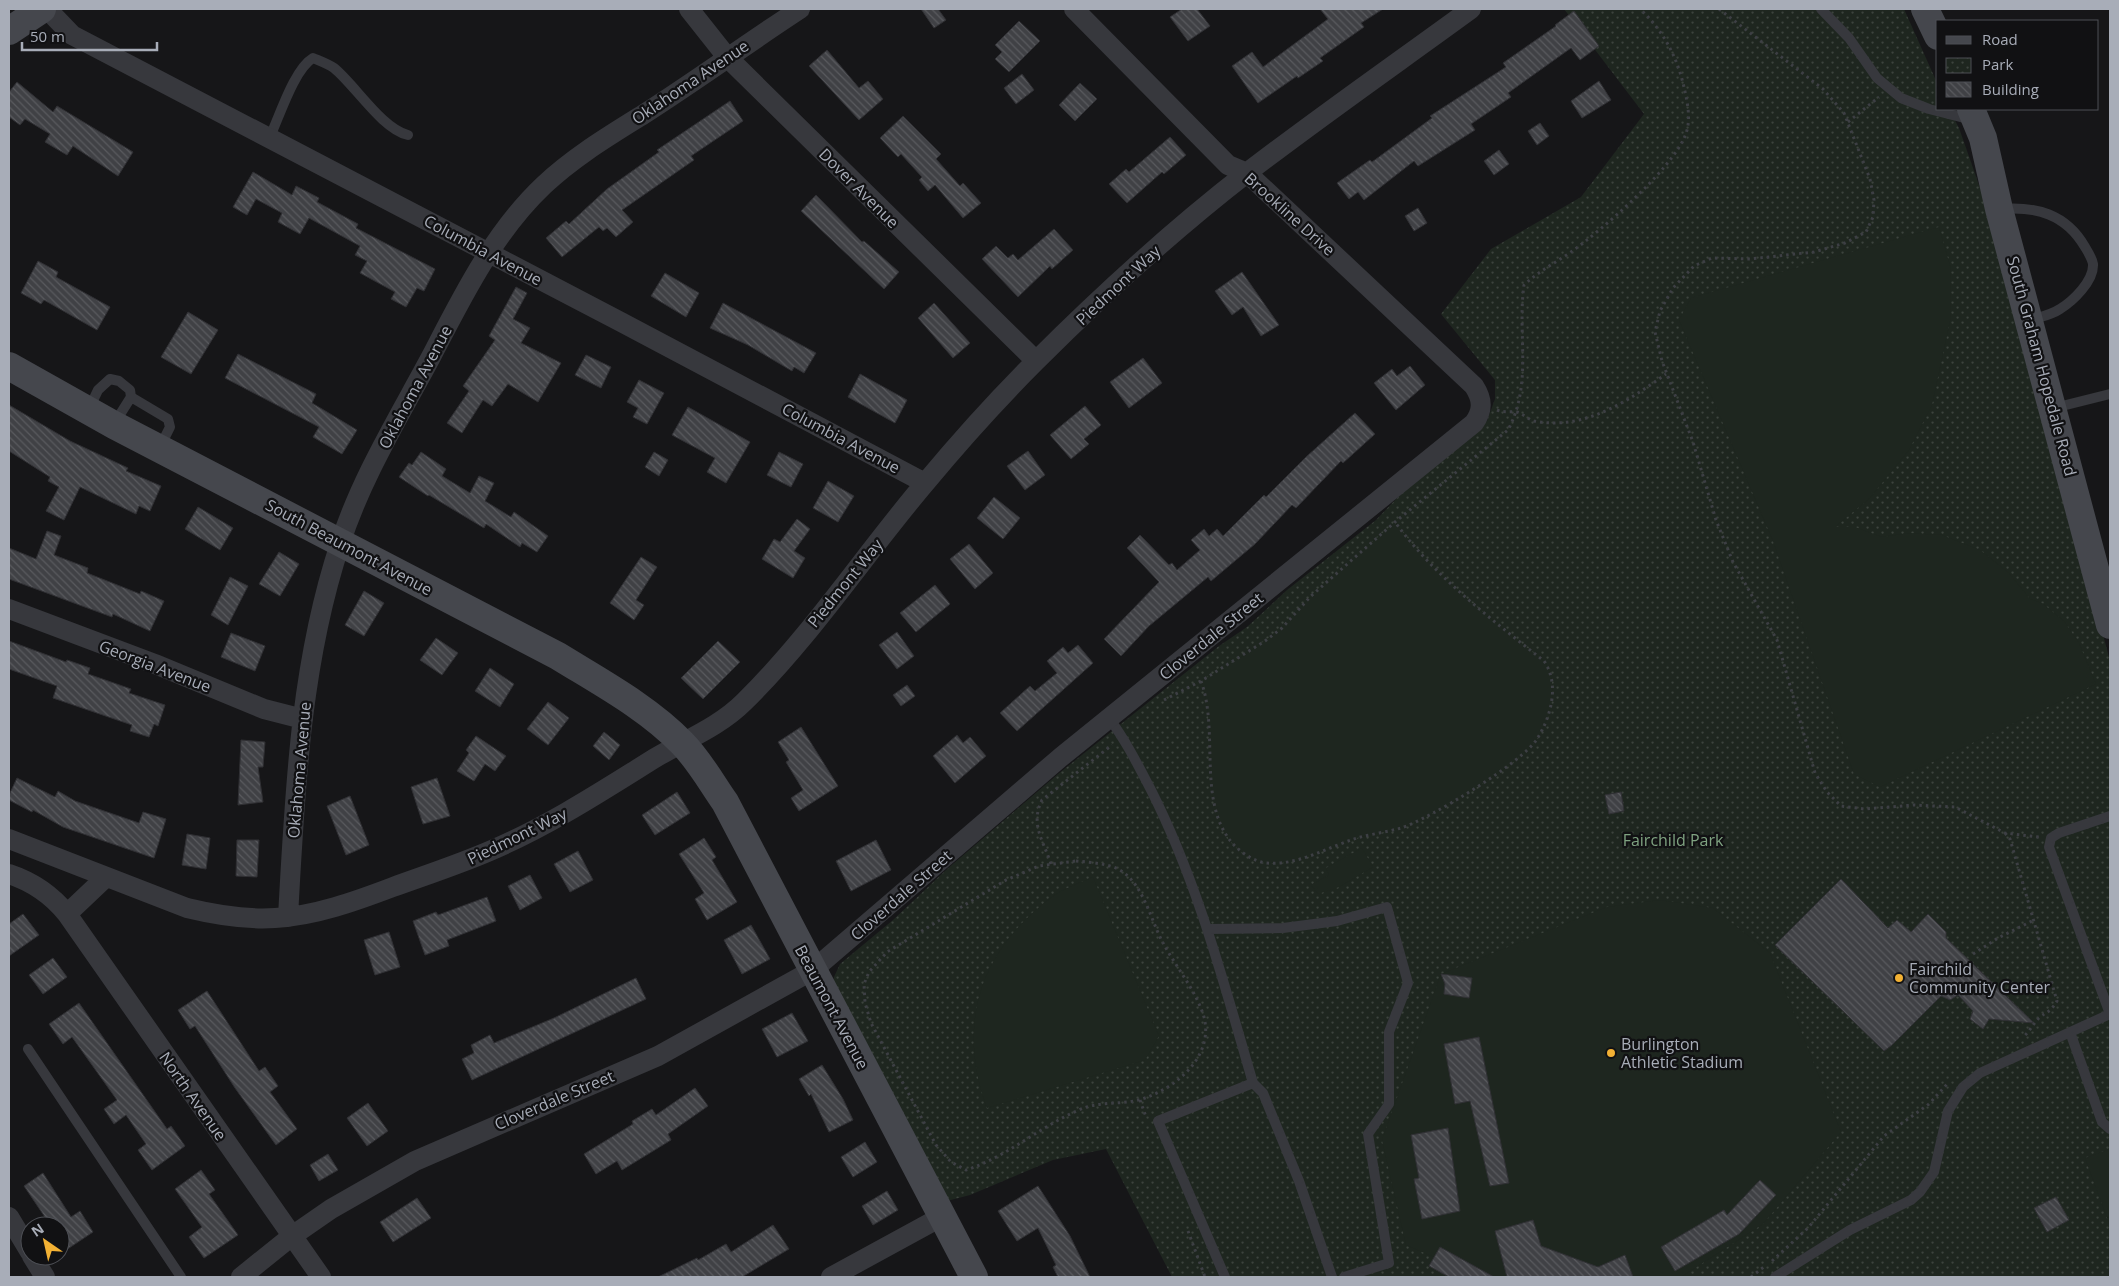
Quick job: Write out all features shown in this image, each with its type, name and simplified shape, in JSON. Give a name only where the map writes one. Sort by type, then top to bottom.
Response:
[{"type":"street","points":[[9,31],[42,9]]},
{"type":"street","name":"Columbia Avenue","points":[[47,9],[72,35],[925,483]]},
{"type":"street","name":"Dover Avenue","points":[[689,9],[727,57],[1036,361]]},
{"type":"street","name":"Oklahoma Avenue","points":[[288,917],[296,772],[303,719],[319,622],[340,542],[361,490],[446,327],[490,253],[522,207],[572,160],[800,9]]},
{"type":"street","name":"Brookline Drive","points":[[1074,9],[1228,165],[1247,173],[1474,386],[1481,401]]},
{"type":"street","name":"Piedmont Way","points":[[9,839],[105,878],[187,908],[211,914],[249,918],[288,917],[362,899],[496,849],[584,803],[681,742],[701,733],[728,716],[744,702],[826,611],[925,483],[1036,361],[1128,274],[1247,173],[1471,9]]},
{"type":"street","points":[[1925,9],[1936,32]]},
{"type":"street","name":"South Graham Hopedale Road","points":[[1973,115],[1983,138],[1998,209],[2053,409],[2103,572],[2110,625]]},
{"type":"street","name":"South Beaumont Avenue","points":[[9,366],[114,424],[558,656],[614,691],[681,742]]},
{"type":"street","name":"Cloverdale Street","points":[[242,1277],[292,1236],[331,1210],[415,1161],[658,1056],[813,970],[1109,718],[1474,423],[1478,417],[1481,401]]},
{"type":"street","name":"Georgia Avenue","points":[[9,608],[155,664],[264,709],[303,719]]},
{"type":"street","name":"Beaumont Avenue","points":[[681,742],[700,765],[725,802],[974,1277]]},
{"type":"street","points":[[9,874],[23,878],[44,890],[66,914],[105,878]]},
{"type":"street","name":"North Avenue","points":[[66,914],[321,1277]]},
{"type":"street","points":[[831,1277],[941,1216]]},
{"type":"street","points":[[9,1217],[20,1235]]},
{"type":"street","points":[[38,1266],[45,1277]]},
{"type":"lane","points":[[1821,9],[1849,38],[1877,78],[1901,98],[1936,110]]},
{"type":"lane","points":[[270,139],[296,81],[307,62],[313,58],[333,68],[372,108],[401,133],[408,135]]},
{"type":"lane","points":[[1936,110],[1973,115]]},
{"type":"lane","points":[[1998,209],[2032,208],[2053,216],[2072,228],[2091,258],[2093,265],[2090,278],[2073,300],[2058,310],[2030,321]]},
{"type":"lane","points":[[88,410],[98,390],[110,379],[127,386],[131,397],[114,424]]},
{"type":"lane","points":[[2053,409],[2110,394]]},
{"type":"lane","points":[[131,397],[168,419],[170,427],[160,448]]},
{"type":"lane","points":[[1109,718],[1122,735],[1166,819],[1208,929],[1253,1083],[1263,1093],[1299,1181],[1332,1277]]},
{"type":"lane","points":[[1775,1277],[1850,1230],[1916,1196],[1928,1183],[1934,1172],[1948,1111],[1963,1087],[1980,1073],[2110,1014],[2049,847],[2051,838],[2059,832],[2110,816]]},
{"type":"lane","points":[[1208,929],[1283,928],[1337,921],[1388,907],[1408,983],[1389,1032],[1389,1104],[1368,1134],[1389,1263],[1344,1277]]},
{"type":"lane","points":[[2070,1032],[2102,1122],[2110,1129]]},
{"type":"lane","points":[[28,1049],[181,1277]]},
{"type":"lane","points":[[1225,1277],[1158,1121],[1253,1083]]},
{"type":"path","points":[[1719,9],[1823,89],[1844,113],[1870,179],[1874,200],[1873,217],[1866,232],[1845,243],[1814,252],[1750,259],[1712,258],[1694,266],[1673,288],[1660,311],[1655,332],[1666,374],[1693,442],[1716,520],[1733,562],[1777,640],[1815,773],[1827,792],[1841,806],[1864,809],[1914,805],[1955,807],[2005,833],[2051,838]]},
{"type":"path","points":[[1848,122],[1890,88]]},
{"type":"path","points":[[1481,401],[1501,411],[1517,412],[1533,420],[1564,422],[1588,418],[1624,403],[1666,374]]},
{"type":"path","points":[[1201,681],[1207,697],[1212,780],[1217,818],[1235,845],[1252,858],[1264,863],[1285,864],[1357,838],[1402,828],[1458,798],[1520,757],[1537,740],[1548,715],[1553,696],[1550,670],[1544,661],[1436,571],[1412,546],[1395,522]]},
{"type":"path","points":[[1051,864],[1036,821],[1036,813],[1042,800],[1122,735]]},
{"type":"path","points":[[2005,833],[2010,839],[2056,1001],[2050,1012],[2040,1017],[2030,1032],[2016,1042]]},
{"type":"path","points":[[1076,861],[1112,866],[1130,877],[1138,889],[1162,941],[1195,998],[1204,1018],[1204,1040],[1194,1065],[1177,1082],[1147,1098],[1126,1104],[1099,1103],[1080,1109],[987,1164],[966,1170],[951,1162],[936,1146],[871,1023],[865,1003],[864,984],[869,972],[888,952],[1006,880],[1039,866],[1051,864],[1076,861]]},
{"type":"path","points":[[1972,954],[1998,938],[2034,920]]},
{"type":"path","points":[[1751,1277],[1808,1228],[1884,1136],[1929,1104],[1953,1079]]},
{"type":"green space","name":"Fairchild Park","points":[[1564,9],[1904,9],[1936,81],[1936,110],[1950,110],[1959,128],[2000,245],[2110,661],[2110,1277],[1172,1277],[1106,1149],[1053,1160],[970,1195],[947,1201],[832,993],[834,977],[840,964],[893,920],[946,870],[1058,774],[1219,646],[1247,627],[1287,590],[1376,520],[1421,473],[1467,434],[1487,421],[1495,399],[1495,380],[1441,314],[1491,249],[1581,197],[1644,114]]},
{"type":"green space","points":[[1939,227],[1951,269],[1950,321],[1932,405],[1909,450],[1870,498],[1835,527],[1855,527],[1882,537],[1909,533],[1942,535],[1980,550],[2009,573],[2030,599],[2042,603],[2064,621],[2079,643],[2096,684],[1880,787],[1854,774],[1773,541],[1679,320],[1691,298]]},
{"type":"green space","points":[[1395,522],[1446,579],[1484,613],[1544,661],[1549,670],[1553,690],[1550,711],[1546,721],[1537,739],[1513,762],[1474,789],[1414,823],[1401,828],[1357,838],[1290,862],[1267,863],[1256,860],[1246,855],[1229,839],[1220,822],[1214,803],[1211,783],[1209,720],[1201,681],[1245,655],[1282,628],[1311,596]]},
{"type":"green space","points":[[1362,848],[1373,867],[1339,887],[1318,894],[1311,885],[1329,875],[1326,868]]},
{"type":"green space","points":[[1093,877],[1159,1036],[1145,1060],[987,1108],[978,1077],[974,1047],[975,1018],[981,991],[992,965],[1007,941],[1027,918],[1052,897],[1067,888]]},
{"type":"green space","name":"Burlington Athletic Stadium","points":[[1660,900],[1713,908],[1770,953],[1841,1132],[1763,1224],[1681,1277],[1480,1277],[1406,1245],[1382,1140],[1441,974],[1607,907]]},
{"type":"green space","points":[[2110,1149],[2110,1226],[2085,1158]]},
{"type":"building","points":[[921,9],[938,9],[946,20],[934,28]]},
{"type":"building","points":[[1182,9],[1197,9],[1210,26],[1188,41],[1170,17]]},
{"type":"building","points":[[1320,9],[1383,9],[1361,23],[1364,27],[1320,58],[1323,61],[1298,78],[1297,76],[1258,103],[1232,66],[1252,52],[1263,67],[1328,19]]},
{"type":"building","points":[[1574,11],[1599,46],[1580,60],[1571,48],[1508,93],[1511,97],[1471,124],[1475,130],[1418,166],[1414,161],[1364,200],[1358,192],[1349,199],[1337,183],[1370,160],[1372,162],[1432,118],[1430,116],[1506,67],[1503,63]]},
{"type":"building","points":[[1019,21],[1040,41],[1009,72],[995,59],[1002,52],[995,45]]},
{"type":"building","points":[[827,50],[859,88],[868,81],[883,99],[859,120],[809,66]]},
{"type":"building","points":[[1022,74],[1034,90],[1016,104],[1004,88]]},
{"type":"building","points":[[1599,81],[1611,100],[1582,118],[1571,101]]},
{"type":"building","points":[[17,82],[53,112],[57,106],[133,152],[118,176],[73,146],[67,155],[45,142],[50,134],[25,119],[20,125],[9,117],[9,92]]},
{"type":"building","points":[[1080,83],[1097,99],[1075,121],[1059,105]]},
{"type":"building","points":[[730,101],[743,121],[691,156],[694,160],[622,210],[633,222],[616,237],[607,228],[603,231],[599,227],[562,257],[546,238],[566,221],[569,224],[607,189],[659,152],[657,150]]},
{"type":"building","points":[[903,116],[941,154],[936,159],[960,186],[963,183],[981,203],[963,218],[935,185],[928,191],[919,180],[922,177],[901,154],[898,157],[880,138]]},
{"type":"building","points":[[1540,123],[1549,136],[1537,145],[1528,131]]},
{"type":"building","points":[[1170,137],[1186,155],[1164,174],[1162,172],[1127,203],[1109,184],[1126,169],[1129,172]]},
{"type":"building","points":[[1499,150],[1509,164],[1494,175],[1484,161]]},
{"type":"building","points":[[253,172],[292,195],[296,186],[319,198],[317,202],[358,224],[356,228],[435,269],[424,291],[417,288],[406,307],[391,299],[395,292],[360,273],[367,261],[355,255],[360,246],[309,218],[300,234],[278,222],[282,213],[256,199],[247,215],[233,207]]},
{"type":"building","points":[[816,195],[862,242],[864,241],[899,272],[884,289],[801,211]]},
{"type":"building","points":[[1418,208],[1427,223],[1414,231],[1405,216]]},
{"type":"building","points":[[1054,229],[1073,250],[1052,269],[1050,266],[1018,297],[982,259],[996,246],[1008,258],[1013,254],[1018,260]]},
{"type":"building","points":[[38,261],[58,272],[56,277],[110,307],[97,330],[44,300],[41,304],[21,293]]},
{"type":"building","points":[[1242,272],[1279,325],[1261,336],[1243,307],[1232,315],[1215,291]]},
{"type":"building","points":[[665,273],[699,293],[686,317],[651,296]]},
{"type":"building","points":[[516,287],[527,293],[513,319],[530,328],[521,343],[561,363],[538,402],[508,384],[492,406],[483,400],[462,433],[447,423],[469,391],[463,386],[495,340],[489,336]]},
{"type":"building","points":[[723,303],[816,353],[804,373],[794,367],[792,371],[748,345],[710,328]]},
{"type":"building","points":[[934,303],[970,343],[953,358],[918,318]]},
{"type":"building","points":[[188,312],[218,330],[191,374],[161,357]]},
{"type":"building","points":[[238,354],[316,394],[312,403],[357,430],[342,454],[313,437],[319,427],[225,378]]},
{"type":"building","points":[[586,355],[611,367],[601,388],[575,375]]},
{"type":"building","points":[[1143,358],[1162,383],[1129,408],[1110,382]]},
{"type":"building","points":[[1410,366],[1425,385],[1396,410],[1374,383],[1392,369],[1397,376]]},
{"type":"building","points":[[860,374],[907,400],[895,423],[848,397]]},
{"type":"building","points":[[639,380],[664,393],[647,424],[633,417],[638,408],[627,402]]},
{"type":"building","points":[[9,405],[70,441],[128,468],[126,471],[161,486],[150,511],[139,506],[136,514],[80,487],[64,520],[46,511],[59,487],[48,481],[50,477],[9,451]]},
{"type":"building","points":[[1085,406],[1101,425],[1084,439],[1089,444],[1071,459],[1050,435]]},
{"type":"building","points":[[688,407],[750,442],[726,483],[707,472],[715,458],[672,435]]},
{"type":"building","points":[[1355,413],[1375,434],[1343,463],[1341,461],[1296,508],[1292,505],[1255,544],[1211,581],[1208,577],[1149,626],[1121,656],[1104,639],[1159,582],[1127,548],[1140,535],[1169,565],[1172,563],[1177,570],[1200,550],[1191,540],[1204,529],[1209,536],[1217,529],[1223,536],[1264,495],[1266,497],[1306,457]]},
{"type":"building","points":[[1028,451],[1045,475],[1025,490],[1007,466]]},
{"type":"building","points":[[421,452],[446,469],[442,476],[470,493],[479,476],[494,483],[485,501],[511,517],[514,512],[548,536],[537,552],[522,543],[520,547],[486,524],[484,528],[399,477],[409,463],[412,465]]},
{"type":"building","points":[[654,452],[668,460],[659,476],[645,467]]},
{"type":"building","points":[[779,452],[803,464],[791,487],[767,475]]},
{"type":"building","points":[[828,481],[854,496],[838,522],[813,508]]},
{"type":"building","points":[[994,497],[1020,518],[1003,539],[977,518]]},
{"type":"building","points":[[198,507],[233,528],[220,550],[185,529]]},
{"type":"building","points":[[797,519],[810,529],[794,551],[805,558],[793,578],[762,559],[774,539],[780,542]]},
{"type":"building","points":[[47,531],[61,536],[54,555],[88,568],[87,573],[140,594],[141,591],[164,601],[150,631],[113,614],[112,617],[9,579],[9,548],[36,559]]},
{"type":"building","points":[[969,544],[993,573],[975,589],[950,559]]},
{"type":"building","points":[[279,552],[299,564],[280,596],[259,584]]},
{"type":"building","points":[[641,557],[657,567],[636,600],[644,605],[634,620],[610,603]]},
{"type":"building","points":[[230,577],[248,586],[228,625],[211,615]]},
{"type":"building","points":[[935,585],[950,604],[916,632],[900,613]]},
{"type":"building","points":[[364,591],[384,603],[364,636],[345,625]]},
{"type":"building","points":[[897,632],[914,656],[897,669],[879,645]]},
{"type":"building","points":[[231,633],[265,646],[255,671],[221,657]]},
{"type":"building","points":[[436,638],[458,653],[442,675],[420,660]]},
{"type":"building","points":[[9,641],[66,662],[67,660],[90,668],[88,674],[131,689],[129,693],[165,705],[158,726],[154,724],[149,737],[130,731],[132,725],[53,698],[57,686],[9,669]]},
{"type":"building","points":[[718,641],[740,662],[703,699],[681,678]]},
{"type":"building","points":[[1078,645],[1093,663],[1017,731],[1000,713],[1030,686],[1035,691],[1057,673],[1047,661],[1063,647],[1068,653]]},
{"type":"building","points":[[490,668],[514,684],[500,707],[475,691]]},
{"type":"building","points":[[907,685],[915,696],[901,706],[893,695]]},
{"type":"building","points":[[548,702],[569,718],[548,745],[527,729]]},
{"type":"building","points":[[801,727],[838,786],[799,811],[791,798],[803,790],[786,762],[789,760],[778,742]]},
{"type":"building","points":[[604,732],[620,745],[609,760],[593,746]]},
{"type":"building","points":[[957,735],[963,743],[970,737],[986,756],[955,783],[933,756]]},
{"type":"building","points":[[476,736],[506,756],[495,771],[485,764],[474,781],[457,771],[469,753],[466,750]]},
{"type":"building","points":[[241,740],[265,742],[263,767],[258,767],[263,802],[238,805]]},
{"type":"building","points":[[17,778],[55,797],[58,791],[75,801],[139,823],[143,812],[166,819],[154,858],[63,827],[33,810],[32,812],[9,800],[9,795]]},
{"type":"building","points":[[437,778],[450,816],[423,824],[411,787]]},
{"type":"building","points":[[677,792],[690,813],[655,835],[642,815]]},
{"type":"building","points":[[1621,792],[1624,811],[1609,814],[1605,795]]},
{"type":"building","points":[[350,796],[369,845],[346,855],[327,806]]},
{"type":"building","points":[[187,834],[210,838],[206,869],[182,865]]},
{"type":"building","points":[[704,838],[716,857],[712,860],[737,902],[707,920],[695,899],[704,893],[679,854]]},
{"type":"building","points":[[237,840],[259,840],[257,877],[236,876]]},
{"type":"building","points":[[876,840],[891,870],[851,891],[836,861]]},
{"type":"building","points":[[578,851],[593,880],[570,892],[554,864]]},
{"type":"building","points":[[530,875],[542,898],[520,910],[508,886]]},
{"type":"building","name":"Fairchild Community Center","points":[[1841,879],[1888,928],[1897,920],[1911,932],[1928,914],[1946,932],[1946,938],[2034,1023],[1989,1019],[1983,1029],[1970,1019],[1973,1011],[1958,995],[1950,1000],[1941,996],[1884,1051],[1775,945]]},
{"type":"building","points":[[487,897],[496,921],[447,940],[449,946],[425,955],[413,921],[436,912],[438,915]]},
{"type":"building","points":[[23,914],[39,935],[9,956],[9,924]]},
{"type":"building","points":[[751,925],[770,959],[742,974],[724,940]]},
{"type":"building","points":[[389,932],[400,967],[375,975],[364,940]]},
{"type":"building","points":[[53,958],[67,977],[43,994],[29,975]]},
{"type":"building","points":[[1441,974],[1472,978],[1469,998],[1444,994],[1445,984]]},
{"type":"building","points":[[636,978],[646,999],[472,1080],[462,1059],[474,1053],[471,1045],[490,1035],[494,1043],[554,1018]]},
{"type":"building","points":[[207,991],[259,1071],[265,1067],[278,1086],[270,1092],[297,1129],[276,1145],[235,1088],[195,1026],[190,1029],[178,1010]]},
{"type":"building","points":[[79,1003],[167,1129],[171,1126],[185,1146],[152,1170],[138,1150],[146,1144],[126,1115],[114,1124],[104,1109],[117,1100],[72,1037],[63,1044],[49,1024]]},
{"type":"building","points":[[792,1013],[808,1041],[777,1057],[762,1029]]},
{"type":"building","points":[[1479,1037],[1509,1183],[1490,1186],[1470,1101],[1455,1104],[1444,1044]]},
{"type":"building","points":[[822,1065],[843,1099],[853,1120],[829,1132],[811,1094],[809,1096],[799,1079]]},
{"type":"building","points":[[695,1088],[708,1106],[668,1134],[671,1140],[622,1170],[617,1161],[596,1174],[584,1154],[633,1124],[632,1121],[652,1109],[656,1115]]},
{"type":"building","points":[[368,1103],[388,1131],[367,1146],[347,1118]]},
{"type":"building","points":[[1448,1128],[1460,1211],[1422,1219],[1414,1179],[1419,1178],[1411,1135]]},
{"type":"building","points":[[865,1142],[877,1162],[853,1177],[841,1157]]},
{"type":"building","points":[[328,1154],[338,1170],[319,1181],[310,1165]]},
{"type":"building","points":[[201,1170],[215,1190],[209,1194],[238,1235],[204,1258],[189,1237],[202,1227],[175,1189]]},
{"type":"building","points":[[43,1173],[71,1217],[80,1211],[93,1232],[70,1247],[70,1216],[44,1216],[24,1186]]},
{"type":"building","points":[[1760,1180],[1776,1195],[1739,1234],[1675,1271],[1661,1247],[1724,1210],[1727,1215]]},
{"type":"building","points":[[1038,1186],[1070,1236],[1090,1277],[1058,1277],[1053,1267],[1056,1265],[1038,1228],[1017,1241],[998,1211]]},
{"type":"building","points":[[887,1191],[898,1210],[873,1225],[862,1206]]},
{"type":"building","points":[[2056,1197],[2069,1220],[2047,1232],[2034,1208]]},
{"type":"building","points":[[417,1198],[431,1218],[393,1242],[380,1222]]},
{"type":"building","points":[[1533,1220],[1541,1246],[1598,1267],[1625,1255],[1633,1277],[1507,1277],[1495,1231]]},
{"type":"building","points":[[773,1225],[789,1249],[742,1277],[658,1277],[697,1258],[698,1260],[726,1244],[731,1252]]},
{"type":"building","points":[[1440,1247],[1494,1277],[1449,1277],[1429,1266]]},
{"type":"place","name":"Fairchild Community Center","points":[[1899,978]]},
{"type":"place","name":"Burlington Athletic Stadium","points":[[1611,1053]]}]
